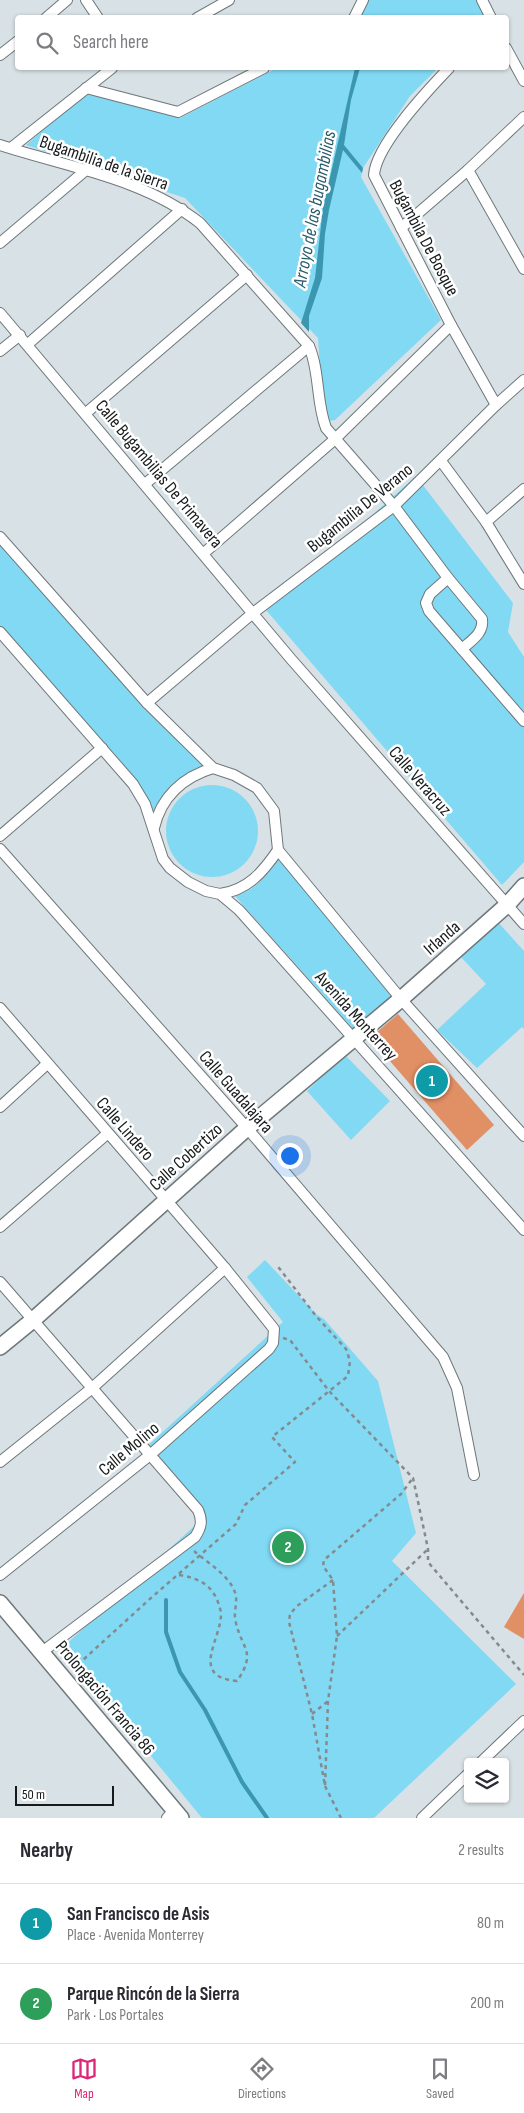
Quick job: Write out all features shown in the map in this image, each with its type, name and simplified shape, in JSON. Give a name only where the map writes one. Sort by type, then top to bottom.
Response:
[{"type":"street","points":[[50,15],[67,0]]},
{"type":"street","points":[[86,0],[96,15]]},
{"type":"street","points":[[202,15],[229,0]]},
{"type":"street","points":[[356,15],[363,0]]},
{"type":"street","points":[[482,0],[490,15]]},
{"type":"street","points":[[0,56],[15,44]]},
{"type":"street","points":[[509,54],[524,81]]},
{"type":"street","points":[[11,148],[109,70]]},
{"type":"street","points":[[86,88],[178,112],[260,70]]},
{"type":"street","name":"Bugambila De Bosque","points":[[447,70],[404,118],[376,165],[374,179],[451,325],[496,405]]},
{"type":"street","points":[[401,228],[468,170],[524,117]]},
{"type":"street","name":"Bugambilia de la Sierra","points":[[0,145],[86,170],[144,190],[182,209],[200,222],[310,346],[314,356],[323,420],[334,440],[394,506],[448,578],[482,618],[483,625],[480,633],[462,649]]},
{"type":"street","points":[[0,243],[86,170]]},
{"type":"street","points":[[468,170],[524,269]]},
{"type":"street","points":[[28,344],[182,209]]},
{"type":"street","points":[[86,413],[247,275]]},
{"type":"street","name":"Calle Bugambilias De Primavera","points":[[0,312],[291,658]]},
{"type":"street","points":[[204,553],[334,440],[451,325]]},
{"type":"street","points":[[0,351],[20,335]]},
{"type":"street","points":[[145,484],[310,346]]},
{"type":"street","name":"Bugambilia De Verano","points":[[147,703],[253,613],[394,506],[496,405],[524,380]]},
{"type":"street","points":[[441,461],[486,522],[524,584]]},
{"type":"street","points":[[486,522],[524,489]]},
{"type":"street","points":[[0,537],[147,703],[213,768],[246,780],[262,793],[274,811],[278,850],[401,999],[524,1136]]},
{"type":"street","points":[[448,578],[430,594],[426,603],[429,611],[524,721]]},
{"type":"street","name":"Avenida Monterrey","points":[[0,632],[133,784],[145,804],[163,859],[177,875],[206,891],[220,894],[252,924],[524,1230]]},
{"type":"street","name":"Calle Veracruz","points":[[291,658],[524,924]]},
{"type":"street","points":[[0,836],[102,748]]},
{"type":"street","points":[[154,830],[157,816],[167,799],[178,786],[190,776],[213,768]]},
{"type":"street","name":"Calle Guadalajara","points":[[0,848],[247,1128],[443,1357],[457,1388],[474,1475]]},
{"type":"street","points":[[220,894],[234,892],[246,886],[267,866],[278,850]]},
{"type":"street","name":"Irlanda","points":[[401,999],[507,905],[524,886]]},
{"type":"street","name":"Calle Cobertizo","points":[[0,1347],[34,1320],[247,1128],[401,999]]},
{"type":"street","name":"Calle Lindero","points":[[0,1008],[270,1321],[274,1329],[273,1339]]},
{"type":"street","points":[[0,1107],[48,1064]]},
{"type":"street","points":[[0,1227],[107,1134]]},
{"type":"street","points":[[0,1462],[91,1389],[225,1268]]},
{"type":"street","points":[[0,1282],[198,1510],[201,1524],[195,1537],[42,1652]]},
{"type":"street","name":"Calle Molino","points":[[0,1575],[150,1455],[268,1349],[273,1339]]},
{"type":"street","name":"Prolongación Francia 86","points":[[0,1603],[64,1678],[174,1815]]},
{"type":"street","points":[[485,1758],[524,1721]]},
{"type":"street","points":[[422,1818],[464,1778]]},
{"type":"path","points":[[64,1678],[152,1597],[236,1524],[245,1505],[295,1462],[272,1437],[348,1376],[350,1362],[346,1349],[316,1316],[276,1264]]},
{"type":"path","points":[[273,1339],[290,1340],[330,1391],[413,1478],[428,1549],[428,1562],[524,1675]]},
{"type":"path","points":[[325,1786],[328,1701],[337,1636],[333,1580],[323,1566],[324,1560],[401,1494],[413,1478]]},
{"type":"path","points":[[180,1574],[205,1582],[215,1594],[221,1612],[210,1654],[211,1666],[216,1674],[225,1680],[237,1681],[246,1663],[247,1647],[235,1622],[237,1606],[235,1593],[220,1571],[186,1543]]},
{"type":"path","points":[[337,1636],[428,1549]]},
{"type":"path","points":[[333,1580],[297,1606],[290,1614],[289,1622],[312,1714],[325,1786],[341,1818]]},
{"type":"path","points":[[312,1714],[328,1701]]},
{"type":"shaded area","points":[[366,0],[478,0],[486,15],[360,15]]},
{"type":"shaded area","points":[[273,70],[436,70],[410,96],[363,168],[361,177],[441,320],[335,420],[329,421],[323,411],[318,338],[185,198],[26,145],[86,93],[180,118]]},
{"type":"shaded area","points":[[355,70],[359,70],[351,100],[344,145],[363,168],[362,173],[343,150],[325,234],[322,278],[309,316],[309,332],[301,323],[315,278],[323,208]]},
{"type":"shaded area","points":[[416,476],[513,603],[508,632],[524,657],[524,862],[502,885],[266,610]]},
{"type":"shaded area","points":[[0,534],[213,768],[178,786],[157,816],[0,634]]},
{"type":"shaded area","points":[[212,785],[229,789],[244,799],[254,814],[258,831],[254,848],[244,863],[229,873],[212,877],[195,873],[180,863],[170,848],[166,831],[170,814],[180,799],[195,789]]},
{"type":"shaded area","points":[[277,856],[395,998],[355,1031],[235,896],[255,886],[269,870]]},
{"type":"shaded area","points":[[497,921],[524,951],[524,1029],[522,1027],[477,1068],[437,1030],[486,984],[460,956]]},
{"type":"shaded area","points":[[345,1055],[390,1101],[351,1140],[307,1091]]},
{"type":"shaded area","points":[[265,1260],[316,1314],[324,1319],[378,1381],[416,1533],[392,1561],[516,1684],[374,1818],[202,1818],[62,1648],[204,1517],[144,1449],[283,1322],[247,1277]]},
{"type":"building","points":[[398,1014],[494,1125],[467,1150],[370,1038]]},
{"type":"building","points":[[524,1593],[524,1639],[504,1627]]},
{"type":"waterway","points":[[166,1600],[166,1632],[180,1672],[205,1710],[242,1782],[267,1818]]},
{"type":"place","name":"San Francisco de Asis","points":[[432,1081]]},
{"type":"place","name":"Parque Rincón de la Sierra","points":[[288,1547]]},
{"type":"water label","name":"Arroyo de las bugambilias","points":[[315,209]]}]
